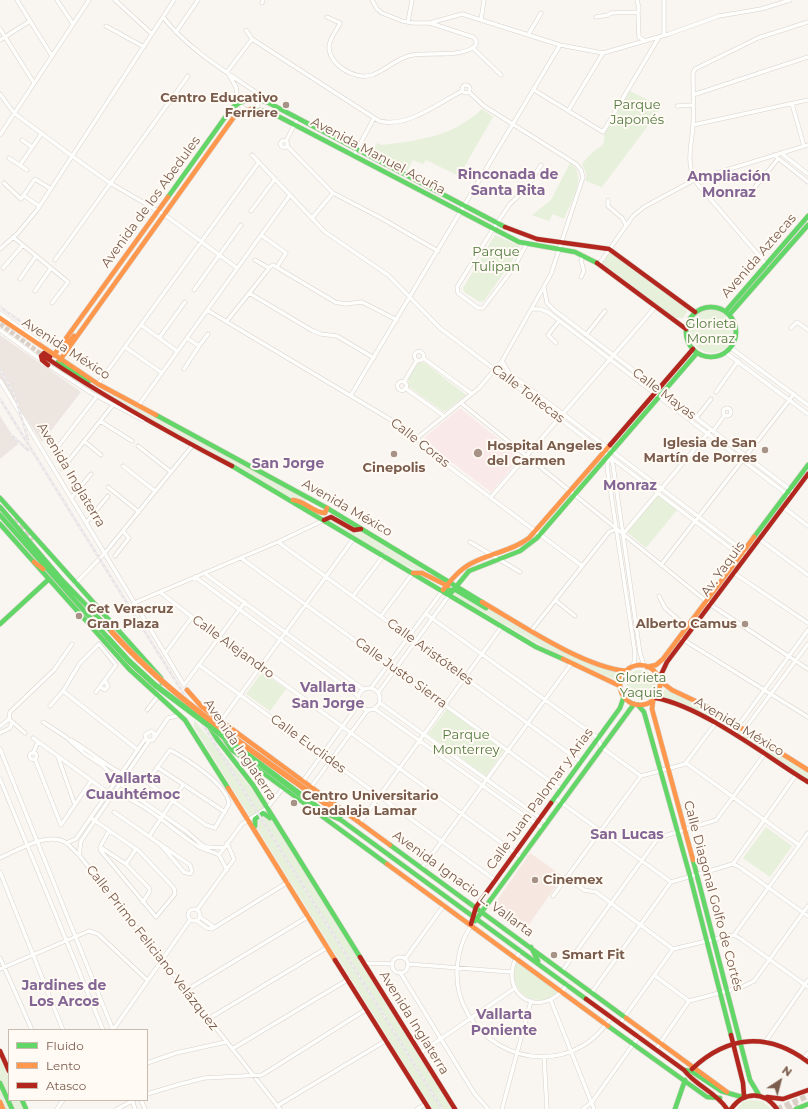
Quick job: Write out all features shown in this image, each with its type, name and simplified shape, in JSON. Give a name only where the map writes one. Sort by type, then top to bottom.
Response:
[{"type":"main road","points":[[238,103],[248,99],[260,97]]},
{"type":"main road","name":"Avenida Manuel Acuña","points":[[260,97],[493,230],[526,245],[583,255],[598,264],[686,329]]},
{"type":"main road","name":"Avenida de los Abedules","points":[[60,360],[66,344],[158,211],[231,109],[238,103]]},
{"type":"main road","points":[[246,110],[257,108]]},
{"type":"main road","name":"Avenida Manuel Acuña","points":[[257,108],[270,112],[529,237],[609,249],[695,312]]},
{"type":"main road","name":"Avenida de los Abedules","points":[[54,356],[66,344],[126,268],[234,117],[246,110]]},
{"type":"main road","name":"Avenida Aztecas","points":[[768,267],[808,216]]},
{"type":"main road","name":"Avenida Aztecas","points":[[728,313],[768,267],[808,225]]},
{"type":"main road","points":[[712,306],[728,313],[735,322],[737,331],[736,340],[731,348],[726,353],[709,357],[695,351],[688,342],[686,329],[690,318],[695,312],[712,306]]},
{"type":"main road","name":"Avenida México","points":[[0,318],[54,356],[98,384],[327,508],[453,590],[498,611],[531,631],[579,656],[615,670],[628,670]]},
{"type":"main road","points":[[453,590],[469,571],[524,548],[695,351]]},
{"type":"main road","points":[[48,365],[41,358],[42,354],[45,353],[78,375],[98,384]]},
{"type":"main road","name":"Avenida México","points":[[45,357],[80,381],[152,424],[193,444],[288,498],[412,573],[453,590],[502,626],[571,664],[620,686]]},
{"type":"main road","name":"Av. Yaquis","points":[[660,680],[667,662],[682,639],[790,493],[807,474],[808,465]]},
{"type":"main road","name":"Av. Yaquis","points":[[646,666],[660,662],[682,639],[687,627],[734,572],[744,555],[759,539],[783,507],[790,493]]},
{"type":"main road","points":[[0,498],[75,584],[161,678],[161,686],[155,690],[150,689]]},
{"type":"main road","points":[[288,498],[301,501],[321,513],[325,513],[327,508]]},
{"type":"main road","points":[[0,502],[14,519]]},
{"type":"main road","name":"Avenida Ignacio L. Vallarta","points":[[0,507],[110,635],[129,661],[155,686],[325,813],[342,820]]},
{"type":"main road","name":"Avenida Ignacio L. Vallarta","points":[[0,515],[50,577],[129,668],[150,689]]},
{"type":"main road","points":[[324,520],[331,516],[354,530],[361,529]]},
{"type":"main road","points":[[0,524],[34,562],[50,577],[0,624]]},
{"type":"main road","points":[[446,586],[468,565],[520,544],[537,533]]},
{"type":"main road","points":[[33,540],[60,572],[62,580]]},
{"type":"main road","name":"Avenida Ignacio L. Vallarta","points":[[50,577],[162,684],[330,807],[342,820],[684,1070],[720,1098],[727,1109]]},
{"type":"main road","points":[[646,666],[656,673],[660,680],[660,690],[654,700],[648,704],[636,705],[624,696],[620,686],[622,677],[628,670],[646,666]]},
{"type":"main road","name":"Avenida México","points":[[660,680],[667,688],[696,700],[808,770]]},
{"type":"main road","name":"Avenida Ignacio L. Vallarta","points":[[186,687],[199,704],[221,721],[660,1042],[689,1074]]},
{"type":"main road","name":"Avenida Inglaterra","points":[[186,687],[212,732],[244,772],[267,808],[455,1109]]},
{"type":"main road","points":[[150,689],[180,714],[248,818],[429,1109]]},
{"type":"main road","name":"Calle Juan Palomar y Arias","points":[[475,916],[476,907],[620,708],[624,696]]},
{"type":"main road","name":"Avenida México","points":[[654,700],[687,708],[808,782]]},
{"type":"main road","name":"Calle Diagonal Golfo de Cortés","points":[[654,700],[652,709],[665,770],[693,875],[714,939],[728,990],[750,1080],[762,1096],[774,1104],[777,1109]]},
{"type":"main road","name":"Calle Diagonal Golfo de Cortés","points":[[636,705],[644,712],[665,770]]},
{"type":"main road","name":"Calle Juan Palomar y Arias","points":[[475,916],[481,911],[601,747],[636,705]]},
{"type":"main road","name":"Avenida Ignacio L. Vallarta","points":[[221,721],[221,734],[232,750],[634,1044],[728,1094],[743,1097],[762,1096],[783,1099],[808,1090]]},
{"type":"main road","points":[[256,831],[254,822],[263,813],[276,824]]},
{"type":"main road","name":"Calle Diagonal Golfo de Cortés","points":[[693,875],[707,941],[743,1083],[743,1097]]},
{"type":"main road","points":[[471,926],[475,916]]},
{"type":"main road","points":[[531,947],[539,963]]},
{"type":"main road","points":[[676,1109],[689,1074],[714,1051],[733,1043],[766,1041],[792,1050],[806,1060]]},
{"type":"main road","points":[[0,1051],[8,1069]]},
{"type":"main road","points":[[0,1083],[8,1100]]},
{"type":"main road","points":[[731,1109],[743,1097]]},
{"type":"main road","points":[[0,1102],[3,1109]]},
{"type":"main road","points":[[796,1109],[808,1104]]},
{"type":"street","points":[[16,0],[52,56]]},
{"type":"street","points":[[57,0],[73,24]]},
{"type":"street","points":[[0,135],[88,0]]},
{"type":"street","points":[[115,0],[152,34]]},
{"type":"street","points":[[0,249],[13,237],[40,206],[174,0]]},
{"type":"street","points":[[176,32],[198,0]]},
{"type":"street","points":[[327,17],[340,23],[330,43],[332,57],[337,64],[354,74],[370,76],[407,56],[431,53],[456,53],[473,48],[476,42],[473,37],[430,23],[408,22],[382,13],[377,9],[372,0]]},
{"type":"street","points":[[408,22],[412,0]]},
{"type":"street","points":[[480,20],[484,0]]},
{"type":"street","points":[[637,0],[639,8],[639,37],[645,41]]},
{"type":"street","points":[[534,90],[603,132],[662,36],[664,0]]},
{"type":"street","points":[[430,23],[462,14],[560,46],[603,53],[662,36],[719,16],[761,9],[790,0]]},
{"type":"street","points":[[596,17],[617,13],[638,12]]},
{"type":"street","points":[[528,35],[541,13]]},
{"type":"street","points":[[163,17],[176,32],[206,59],[227,72],[260,97],[257,108]]},
{"type":"street","points":[[0,40],[30,22]]},
{"type":"street","points":[[768,267],[694,180],[689,155],[693,125],[694,71],[758,38],[808,22]]},
{"type":"street","points":[[106,26],[144,47]]},
{"type":"street","points":[[0,29],[34,83]]},
{"type":"street","points":[[246,30],[252,39],[374,118],[391,123],[405,121],[462,91],[465,85],[469,88],[469,92],[484,106],[576,164],[582,170],[582,182],[560,250],[544,288],[502,361],[496,370],[472,394],[417,438]]},
{"type":"street","points":[[227,72],[252,39]]},
{"type":"street","points":[[351,396],[560,46]]},
{"type":"street","points":[[473,48],[501,75]]},
{"type":"street","points":[[568,111],[603,53]]},
{"type":"street","points":[[693,95],[808,57]]},
{"type":"street","points":[[227,72],[236,86],[238,103],[246,110]]},
{"type":"street","points":[[55,260],[188,76]]},
{"type":"street","points":[[462,91],[464,93],[469,92]]},
{"type":"street","points":[[0,94],[14,113],[72,156],[110,183],[165,215],[237,268]]},
{"type":"street","points":[[693,125],[808,100]]},
{"type":"street","points":[[598,264],[634,214],[644,207],[694,180],[806,146],[792,104]]},
{"type":"street","points":[[677,106],[693,105]]},
{"type":"street","points":[[298,118],[286,140],[287,146],[333,193],[381,218],[438,252]]},
{"type":"street","points":[[356,153],[374,118]]},
{"type":"street","points":[[20,165],[42,133]]},
{"type":"street","points":[[22,140],[32,147]]},
{"type":"street","points":[[286,140],[282,140],[280,145],[283,147],[287,146]]},
{"type":"street","points":[[781,153],[808,174]]},
{"type":"street","name":"Calle Toltecas","points":[[252,155],[312,218],[336,240],[388,275],[429,318],[560,419],[661,488],[699,517],[744,555]]},
{"type":"street","points":[[774,155],[808,182]]},
{"type":"street","points":[[9,158],[27,170]]},
{"type":"street","points":[[755,188],[778,159]]},
{"type":"street","points":[[98,384],[259,162]]},
{"type":"street","points":[[526,245],[512,270],[484,307],[478,308],[458,293],[457,287],[493,230],[510,204],[526,189],[541,165]]},
{"type":"street","points":[[4,184],[21,199],[35,179],[51,189]]},
{"type":"street","points":[[251,211],[274,179]]},
{"type":"street","points":[[312,218],[333,193]]},
{"type":"street","points":[[23,195],[40,206]]},
{"type":"street","points":[[138,406],[290,195]]},
{"type":"street","points":[[608,200],[608,206],[622,218],[626,225]]},
{"type":"street","points":[[194,290],[241,225]]},
{"type":"street","points":[[261,235],[286,253],[277,267]]},
{"type":"street","points":[[13,237],[68,282],[52,303]]},
{"type":"street","points":[[3,268],[23,245]]},
{"type":"street","points":[[581,277],[584,271],[581,261],[583,255]]},
{"type":"street","points":[[20,279],[36,256]]},
{"type":"street","points":[[255,260],[270,267],[277,267],[335,302],[345,304],[362,302],[397,320]]},
{"type":"street","points":[[227,321],[270,267]]},
{"type":"street","points":[[35,291],[51,268]]},
{"type":"street","name":"Calle Mayas","points":[[544,288],[546,298],[550,306],[614,356],[708,434],[790,493]]},
{"type":"street","points":[[250,292],[313,331],[321,334],[337,336],[374,358]]},
{"type":"street","points":[[159,338],[185,302]]},
{"type":"street","points":[[491,498],[656,306]]},
{"type":"street","name":"Calle Mayas","points":[[532,309],[544,310],[610,360],[696,418],[746,456],[790,493]]},
{"type":"street","name":"Calle Coras","points":[[207,310],[408,430],[439,459],[582,566]]},
{"type":"street","points":[[586,335],[605,311]]},
{"type":"street","points":[[0,313],[31,335],[54,356]]},
{"type":"street","points":[[556,342],[548,335],[559,321]]},
{"type":"street","points":[[790,328],[797,322],[808,330]]},
{"type":"street","points":[[141,325],[177,351]]},
{"type":"street","name":"Avenida México","points":[[0,330],[48,365],[97,396],[136,418],[152,424]]},
{"type":"street","points":[[184,369],[208,334]]},
{"type":"street","points":[[187,338],[199,346]]},
{"type":"street","points":[[125,347],[162,373]]},
{"type":"street","points":[[731,348],[808,405]]},
{"type":"street","points":[[417,360],[415,354],[418,352],[423,354],[423,358],[472,394]]},
{"type":"street","points":[[726,353],[808,414]]},
{"type":"street","points":[[423,358],[417,360],[404,382],[405,388],[444,416]]},
{"type":"street","name":"Calle Toltecas","points":[[502,361],[509,373],[564,414],[695,521],[744,555]]},
{"type":"street","points":[[716,392],[738,361]]},
{"type":"street","name":"Avenida Inglaterra","points":[[0,380],[72,497],[104,554],[166,652],[186,687]]},
{"type":"street","points":[[404,382],[398,383],[397,386],[400,390],[405,388]]},
{"type":"street","points":[[661,565],[794,394]]},
{"type":"street","points":[[53,453],[97,396]]},
{"type":"street","points":[[696,418],[711,399]]},
{"type":"street","points":[[461,403],[709,603],[808,669]]},
{"type":"street","points":[[62,468],[113,405]]},
{"type":"street","points":[[623,535],[661,488],[724,416]]},
{"type":"street","points":[[100,420],[132,441]]},
{"type":"street","points":[[84,441],[101,455]]},
{"type":"street","points":[[75,584],[104,554],[193,444]]},
{"type":"street","points":[[138,446],[171,472]]},
{"type":"street","points":[[608,451],[607,467],[635,653],[634,663],[628,670]]},
{"type":"street","points":[[608,451],[613,465],[640,653],[646,666]]},
{"type":"street","points":[[123,466],[155,491]]},
{"type":"street","points":[[72,497],[91,474]]},
{"type":"street","points":[[108,487],[139,512]]},
{"type":"street","points":[[86,523],[108,496]]},
{"type":"street","points":[[783,507],[808,526]]},
{"type":"street","points":[[134,603],[278,542],[324,520]]},
{"type":"street","points":[[531,631],[609,532],[616,529]]},
{"type":"street","points":[[115,556],[129,538],[123,531]]},
{"type":"street","points":[[221,721],[354,538]]},
{"type":"street","points":[[759,539],[808,574]]},
{"type":"street","name":"Calle Aristóteles","points":[[278,542],[581,762]]},
{"type":"street","points":[[470,542],[520,572]]},
{"type":"street","points":[[353,596],[384,555]]},
{"type":"street","name":"Calle Justo Sierra","points":[[241,558],[561,789]]},
{"type":"street","points":[[734,572],[808,623]]},
{"type":"street","points":[[204,573],[363,689],[371,688],[378,693],[380,703],[546,822]]},
{"type":"street","points":[[381,616],[412,573]]},
{"type":"street","points":[[195,577],[358,696]]},
{"type":"street","points":[[371,688],[446,586]]},
{"type":"street","points":[[378,693],[453,590]]},
{"type":"street","name":"Calle Alejandro","points":[[160,592],[219,637],[521,857]]},
{"type":"street","points":[[659,596],[665,608],[687,627]]},
{"type":"street","points":[[555,600],[575,616]]},
{"type":"street","points":[[186,687],[199,665],[245,602]]},
{"type":"street","points":[[426,614],[598,738],[601,747],[641,776]]},
{"type":"street","points":[[166,652],[192,617]]},
{"type":"street","points":[[360,823],[483,655],[502,626]]},
{"type":"street","points":[[738,726],[808,630]]},
{"type":"street","points":[[682,639],[808,717]]},
{"type":"street","points":[[0,726],[9,719],[10,712],[50,674],[72,644]]},
{"type":"street","points":[[50,706],[63,691],[80,663],[97,644],[101,645],[115,662],[116,667],[96,692]]},
{"type":"street","points":[[744,730],[808,644]]},
{"type":"street","points":[[422,868],[571,664]]},
{"type":"street","name":"Calle Euclides","points":[[199,665],[495,880]]},
{"type":"street","points":[[303,781],[358,705],[358,696],[363,689]]},
{"type":"street","points":[[63,691],[138,750]]},
{"type":"street","points":[[147,710],[158,696]]},
{"type":"street","points":[[375,709],[380,703]]},
{"type":"street","points":[[358,705],[367,710],[375,709],[542,828]]},
{"type":"street","points":[[311,787],[367,710]]},
{"type":"street","points":[[0,858],[38,842],[54,839],[66,843],[76,839],[138,750],[147,740],[154,738],[168,718],[180,714]]},
{"type":"street","points":[[9,719],[25,734]]},
{"type":"street","points":[[42,722],[88,750],[129,792],[200,847],[219,855],[227,870]]},
{"type":"street","points":[[0,733],[10,728],[12,723]]},
{"type":"street","points":[[553,896],[641,776],[686,763],[715,724]]},
{"type":"street","points":[[79,855],[79,845],[121,783],[147,740],[145,735],[149,731],[154,733],[154,738]]},
{"type":"street","points":[[33,738],[109,792],[113,794],[125,795],[162,817],[202,845],[212,848],[223,848]]},
{"type":"street","points":[[38,742],[33,753],[30,754],[30,757],[35,760],[61,825],[92,781]]},
{"type":"street","points":[[0,749],[2,758],[38,842],[113,1029]]},
{"type":"street","points":[[168,751],[172,751],[215,780],[229,801],[225,812],[215,828],[206,825],[147,782],[157,767],[168,751]]},
{"type":"street","points":[[563,970],[658,838],[716,820],[764,755]]},
{"type":"street","points":[[57,756],[75,805]]},
{"type":"street","points":[[686,763],[799,845]]},
{"type":"street","points":[[104,765],[125,776]]},
{"type":"street","points":[[157,767],[225,812]]},
{"type":"street","points":[[112,774],[115,770]]},
{"type":"street","points":[[592,992],[671,882],[733,864],[796,775]]},
{"type":"street","points":[[0,779],[103,1029]]},
{"type":"street","points":[[150,835],[183,785]]},
{"type":"street","points":[[219,855],[242,824],[248,818],[267,808],[284,787]]},
{"type":"street","points":[[555,798],[671,882]]},
{"type":"street","points":[[114,812],[150,835],[190,865],[192,871],[190,874],[184,872],[159,843]]},
{"type":"street","points":[[91,818],[136,849],[176,891],[156,917],[100,849]]},
{"type":"street","points":[[100,849],[109,831]]},
{"type":"street","points":[[620,1023],[673,949],[734,935],[808,833]]},
{"type":"street","name":"Calle Primo Feliciano Velázquez","points":[[66,843],[79,855],[161,961],[279,1107]]},
{"type":"street","points":[[114,1029],[190,920],[188,917],[190,911],[197,910],[227,870],[234,856],[227,843]]},
{"type":"street","points":[[100,849],[126,864],[150,891],[143,902]]},
{"type":"street","points":[[126,864],[136,849]]},
{"type":"street","points":[[733,864],[808,916]]},
{"type":"street","points":[[0,872],[63,1029]]},
{"type":"street","points":[[566,878],[584,890],[596,892],[673,949]]},
{"type":"street","points":[[190,920],[197,921],[210,929],[288,882]]},
{"type":"street","points":[[405,959],[444,905]]},
{"type":"street","points":[[656,1049],[689,1001],[746,985],[754,981],[808,906]]},
{"type":"street","points":[[197,910],[200,917],[214,927]]},
{"type":"street","points":[[186,991],[309,916]]},
{"type":"street","points":[[197,921],[200,917]]},
{"type":"street","points":[[471,926],[460,948],[457,968],[458,988],[463,1004],[476,1027],[492,1041],[517,1053],[544,1056],[571,1051],[590,1040],[607,1024],[612,1017]]},
{"type":"street","points":[[2,968],[89,931],[95,932],[147,980]]},
{"type":"street","points":[[734,935],[806,986]]},
{"type":"street","points":[[208,1019],[328,947]]},
{"type":"street","points":[[521,950],[515,957],[511,972],[515,988],[519,994],[531,1002],[551,1001],[563,992],[568,984]]},
{"type":"street","points":[[400,972],[406,970],[408,964],[405,959],[399,957],[394,960],[394,969],[400,972],[474,1094],[488,1109]]},
{"type":"street","points":[[0,958],[2,968],[32,1029]]},
{"type":"street","points":[[364,963],[393,964]]},
{"type":"street","points":[[408,964],[511,972]]},
{"type":"street","points":[[654,975],[689,1001]]},
{"type":"street","points":[[232,1049],[349,979]]},
{"type":"street","points":[[766,1041],[806,986],[808,980]]},
{"type":"street","points":[[420,1053],[515,988]]},
{"type":"street","points":[[551,1001],[594,1109]]},
{"type":"street","points":[[502,1109],[531,1002]]},
{"type":"street","points":[[148,1094],[170,1086],[204,1078],[262,1075],[367,1009]]},
{"type":"street","points":[[583,1109],[592,1102],[634,1044],[638,1036]]},
{"type":"street","points":[[279,1107],[387,1040]]},
{"type":"street","points":[[148,1063],[176,1053],[226,1042]]},
{"type":"street","points":[[806,1060],[808,1053]]},
{"type":"street","points":[[544,1056],[547,1109]]},
{"type":"street","points":[[117,1109],[131,1101]]},
{"type":"street","points":[[417,1109],[426,1104]]},
{"type":"shaded area","points":[[0,335],[81,392],[42,442],[0,379]]},
{"type":"shaded area","name":"Hospital Angeles del Carmen","points":[[460,408],[521,457],[491,492],[450,461],[424,438]]},
{"type":"shaded area","points":[[0,416],[18,444],[0,459]]},
{"type":"shaded area","points":[[530,853],[563,876],[523,933],[490,910]]},
{"type":"green space","name":"Parque Japonés","points":[[630,91],[662,107],[602,187],[586,181],[586,173],[582,164],[604,142],[604,135]]},
{"type":"green space","points":[[482,109],[493,117],[459,176],[426,160],[423,164],[413,160],[407,171],[372,152],[377,143],[382,145],[435,136],[459,126]]},
{"type":"green space","points":[[570,163],[575,168],[578,175],[578,182],[574,197],[564,219],[553,214],[549,221],[532,215],[551,200]]},
{"type":"green space","name":"Parque Tulipan","points":[[495,235],[520,246],[512,261],[484,301],[480,302],[464,292],[463,288]]},
{"type":"green space","points":[[610,251],[685,307],[687,312],[683,318],[675,318],[602,263]]},
{"type":"green space","name":"Glorieta Monraz","points":[[708,309],[716,309],[721,310],[728,315],[733,322],[733,340],[728,347],[721,352],[708,353],[700,350],[693,343],[690,335],[690,327],[693,319],[700,312]]},
{"type":"green space","points":[[420,362],[425,363],[466,395],[444,412],[409,387],[409,377]]},
{"type":"green space","points":[[104,391],[309,499],[304,502],[288,497],[152,423],[103,394]]},
{"type":"green space","points":[[658,494],[677,510],[646,548],[627,532]]},
{"type":"green space","points":[[330,518],[360,531],[441,581],[395,561],[328,520]]},
{"type":"green space","points":[[456,591],[512,622],[619,673],[616,680],[556,654],[453,595]]},
{"type":"green space","name":"Glorieta Yaquis","points":[[641,670],[652,674],[656,685],[652,696],[641,700],[630,696],[626,685],[630,674]]},
{"type":"green space","points":[[262,672],[286,689],[270,711],[246,694]]},
{"type":"green space","points":[[664,689],[701,705],[808,772],[808,781],[672,700],[661,696]]},
{"type":"green space","name":"Parque Monterrey","points":[[447,709],[504,750],[486,776],[428,734]]},
{"type":"green space","points":[[194,720],[251,787],[452,1109],[432,1109],[194,727]]},
{"type":"green space","points":[[766,827],[792,846],[770,877],[743,858]]},
{"type":"green space","points":[[517,961],[558,992],[549,998],[540,1000],[532,999],[524,995],[518,989],[515,981],[514,971]]},
{"type":"green space","points":[[0,1057],[8,1076],[8,1101],[19,1101],[23,1109],[0,1109]]},
{"type":"green space","points":[[749,1100],[762,1101],[771,1109],[737,1109],[743,1102]]},
{"type":"tunnel","points":[[0,324],[44,356]]},
{"type":"tunnel","points":[[14,519],[33,540]]},
{"type":"tunnel","points":[[777,1109],[808,1096]]},
{"type":"tunnel","points":[[787,1109],[798,1104]]},
{"type":"railway","points":[[0,307],[34,331]]},
{"type":"railway","points":[[1,371],[14,393],[28,439]]},
{"type":"railway","points":[[0,399],[442,1109]]},
{"type":"railway","points":[[10,434],[28,450]]},
{"type":"traffic: fast","points":[[260,95],[269,101]]},
{"type":"traffic: fast","points":[[168,197],[231,109],[244,101],[257,100],[267,102],[505,227]]},
{"type":"traffic: fast","points":[[252,109],[270,112],[519,242],[575,252],[597,263]]},
{"type":"traffic: fast","points":[[726,311],[808,216]]},
{"type":"traffic: fast","points":[[730,314],[808,225]]},
{"type":"traffic: fast","points":[[716,307],[721,308],[729,314],[735,322],[736,332],[735,342],[729,350],[721,356],[706,357],[701,356],[693,350],[687,342],[686,327],[687,322],[693,314],[701,308],[716,307]]},
{"type":"traffic: fast","points":[[450,594],[469,571],[520,551],[537,538],[697,353]]},
{"type":"traffic: fast","points":[[58,362],[89,381]]},
{"type":"traffic: fast","points":[[156,415],[327,508],[482,602]]},
{"type":"traffic: fast","points":[[754,537],[808,465]]},
{"type":"traffic: fast","points":[[232,466],[536,647],[563,659]]},
{"type":"traffic: fast","points":[[0,498],[161,678],[162,683]]},
{"type":"traffic: fast","points":[[0,507],[62,580],[112,632]]},
{"type":"traffic: fast","points":[[0,515],[108,638]]},
{"type":"traffic: fast","points":[[0,524],[129,669],[185,720],[228,788]]},
{"type":"traffic: fast","points":[[0,624],[49,579]]},
{"type":"traffic: fast","points":[[443,590],[456,590],[486,608]]},
{"type":"traffic: fast","points":[[108,638],[129,661],[155,685],[325,813]]},
{"type":"traffic: fast","points":[[551,803],[620,708],[624,696]]},
{"type":"traffic: fast","points":[[475,921],[634,704]]},
{"type":"traffic: fast","points":[[638,705],[644,712],[690,876],[731,1035]]},
{"type":"traffic: fast","points":[[200,712],[217,739],[253,785],[360,957]]},
{"type":"traffic: fast","points":[[220,724],[221,734],[232,750],[387,864]]},
{"type":"traffic: fast","points":[[330,807],[340,818]]},
{"type":"traffic: fast","points":[[255,826],[255,819],[263,813],[270,818]]},
{"type":"traffic: fast","points":[[325,813],[341,820],[586,999]]},
{"type":"traffic: fast","points":[[390,845],[626,1018]]},
{"type":"traffic: fast","points":[[693,860],[750,1080],[759,1095]]},
{"type":"traffic: fast","points":[[531,947],[538,961]]},
{"type":"traffic: fast","points":[[608,1026],[707,1097],[720,1098]]},
{"type":"traffic: fast","points":[[684,1070],[691,1071],[721,1091],[742,1097]]},
{"type":"traffic: fast","points":[[675,1109],[685,1080]]},
{"type":"traffic: fast","points":[[0,1083],[8,1100]]},
{"type":"traffic: fast","points":[[8,1101],[12,1109]]},
{"type":"traffic: fast","points":[[22,1101],[26,1109]]},
{"type":"traffic: fast","points":[[796,1109],[808,1104]]},
{"type":"traffic: slow","points":[[60,360],[234,117],[242,112],[252,109]]},
{"type":"traffic: slow","points":[[54,355],[168,197]]},
{"type":"traffic: slow","points":[[0,318],[98,384],[156,415]]},
{"type":"traffic: slow","points":[[67,344],[74,336]]},
{"type":"traffic: slow","points":[[443,590],[456,575],[468,565],[516,546],[529,538],[610,445]]},
{"type":"traffic: slow","points":[[293,500],[302,502],[313,509],[325,513],[327,508]]},
{"type":"traffic: slow","points":[[647,667],[656,665],[663,659],[754,537]]},
{"type":"traffic: slow","points":[[34,562],[43,569]]},
{"type":"traffic: slow","points":[[413,573],[422,573],[448,586]]},
{"type":"traffic: slow","points":[[482,602],[572,653],[591,662],[609,668],[626,671]]},
{"type":"traffic: slow","points":[[112,632],[136,657],[188,703],[244,746],[330,807]]},
{"type":"traffic: slow","points":[[563,659],[620,686]]},
{"type":"traffic: slow","points":[[636,665],[644,665],[651,668],[657,674],[660,685],[657,696],[651,702],[644,705],[636,705],[629,702],[623,696],[620,689],[620,681],[623,674],[629,668],[636,665]]},
{"type":"traffic: slow","points":[[660,681],[672,690],[706,706],[808,770]]},
{"type":"traffic: slow","points":[[187,690],[202,707],[390,845]]},
{"type":"traffic: slow","points":[[653,701],[652,709],[693,860]]},
{"type":"traffic: slow","points":[[228,788],[335,960]]},
{"type":"traffic: slow","points":[[387,864],[608,1026]]},
{"type":"traffic: slow","points":[[626,1018],[727,1092]]},
{"type":"traffic: slow","points":[[0,1102],[3,1109]]},
{"type":"traffic: jam","points":[[505,227],[537,239],[609,249],[695,312]]},
{"type":"traffic: jam","points":[[597,263],[686,329]]},
{"type":"traffic: jam","points":[[610,445],[693,349]]},
{"type":"traffic: jam","points":[[48,365],[42,360],[41,356],[44,353],[50,357]]},
{"type":"traffic: jam","points":[[45,357],[91,387],[137,414],[232,466]]},
{"type":"traffic: jam","points":[[659,679],[667,662],[808,474]]},
{"type":"traffic: jam","points":[[324,520],[331,517],[354,530],[361,529]]},
{"type":"traffic: jam","points":[[656,698],[694,711],[714,722],[754,746],[808,782]]},
{"type":"traffic: jam","points":[[471,924],[476,907],[551,803]]},
{"type":"traffic: jam","points":[[360,957],[455,1109]]},
{"type":"traffic: jam","points":[[335,960],[429,1109]]},
{"type":"traffic: jam","points":[[586,999],[684,1070],[689,1076],[717,1098],[727,1109]]},
{"type":"traffic: jam","points":[[731,1035],[743,1083],[744,1096]]},
{"type":"traffic: jam","points":[[692,1069],[720,1049],[734,1044],[748,1042],[763,1042],[778,1046],[793,1052],[808,1062]]},
{"type":"traffic: jam","points":[[0,1051],[8,1069]]},
{"type":"traffic: jam","points":[[767,1097],[783,1099],[808,1090]]},
{"type":"traffic: jam","points":[[731,1109],[736,1103],[748,1096],[760,1096],[772,1103],[777,1109]]},
{"type":"place","name":"Centro Educativo Ferriere","points":[[286,105]]},
{"type":"place","name":"Iglesia de San Martín de Porres","points":[[765,450]]},
{"type":"place","name":"Hospital Angeles del Carmen","points":[[478,453]]},
{"type":"place","name":"Cinepolis","points":[[394,454]]},
{"type":"place","name":"Cet Veracruz Gran Plaza","points":[[79,616]]},
{"type":"place","name":"Alberto Camus","points":[[745,624]]},
{"type":"place","name":"Centro Universitario Guadalaja Lamar","points":[[294,803]]},
{"type":"place","name":"Cinemex","points":[[535,880]]},
{"type":"place","name":"Smart Fit","points":[[554,955]]},
{"type":"district","name":"Rinconada de Santa Rita","points":[[508,184]]},
{"type":"district","name":"Ampliación Monraz","points":[[729,186]]},
{"type":"district","name":"San Jorge","points":[[288,464]]},
{"type":"district","name":"Monraz","points":[[630,486]]},
{"type":"district","name":"Vallarta San Jorge","points":[[328,696]]},
{"type":"district","name":"Vallarta Cuauhtémoc","points":[[133,788]]},
{"type":"district","name":"San Lucas","points":[[627,835]]},
{"type":"district","name":"Jardines de Los Arcos","points":[[64,994]]},
{"type":"district","name":"Vallarta Poniente","points":[[504,1024]]}]
